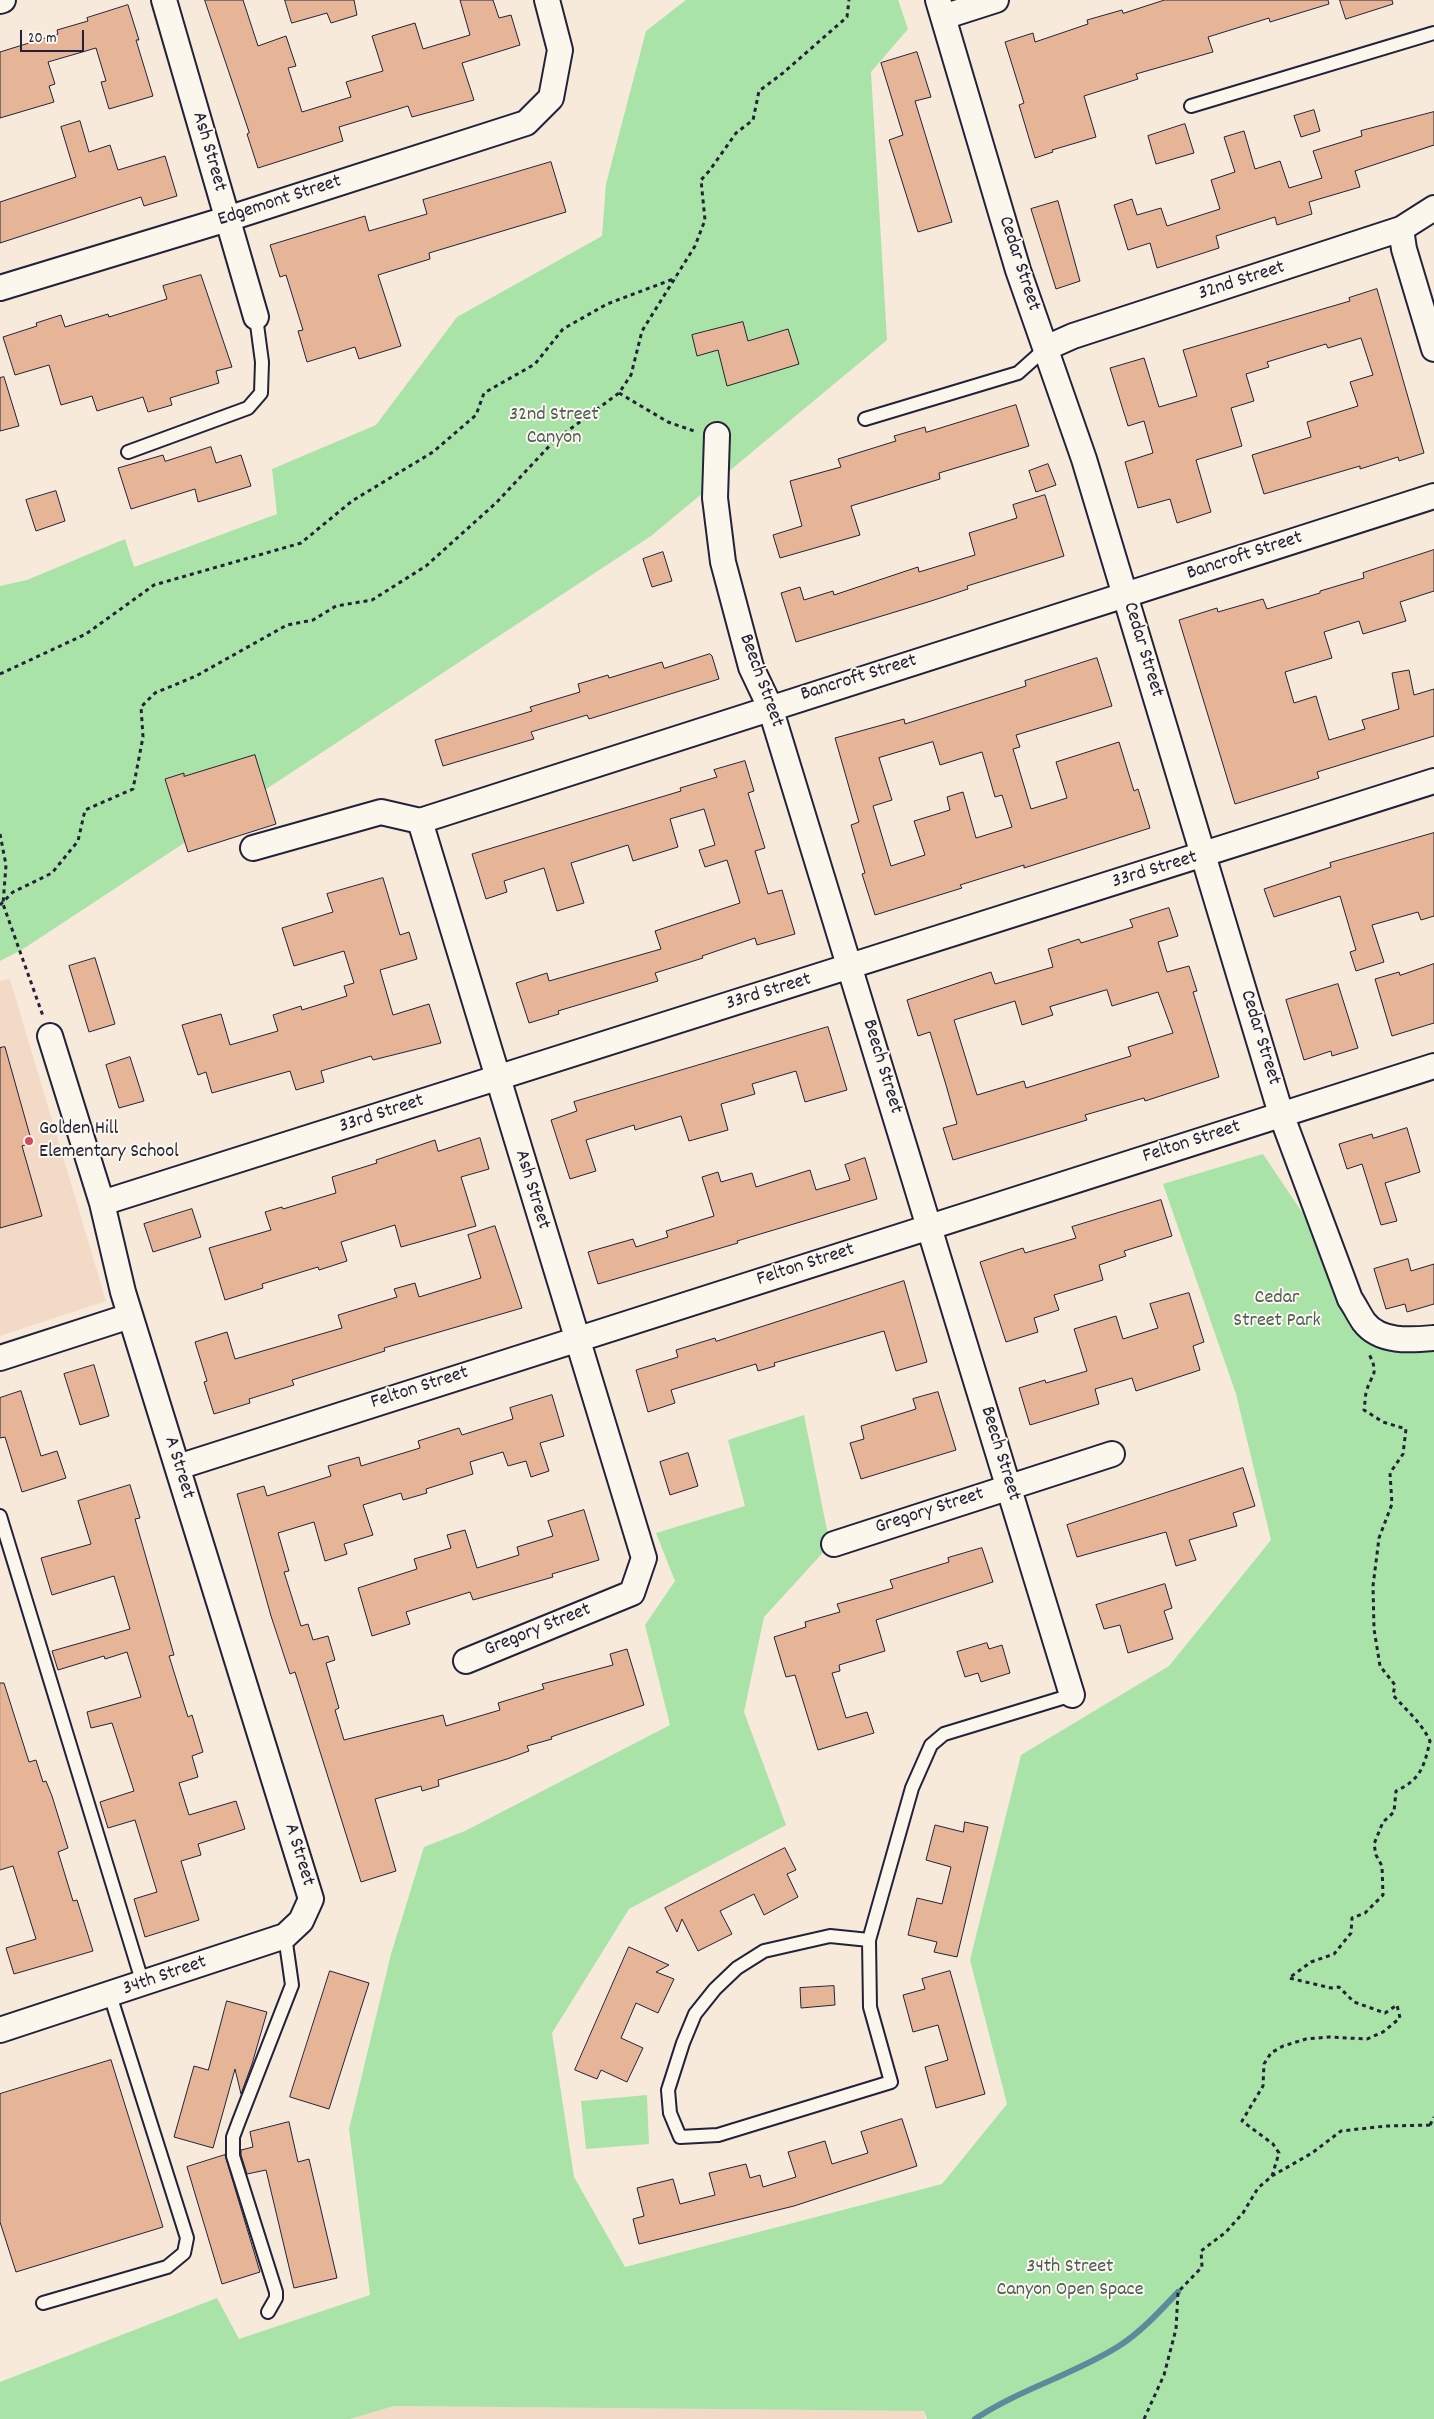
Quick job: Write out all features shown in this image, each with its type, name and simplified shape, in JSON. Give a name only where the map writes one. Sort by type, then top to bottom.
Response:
[{"type":"street","name":"Ash Street","points":[[164,0],[256,317]]},
{"type":"street","name":"Edgemont Street","points":[[0,288],[228,219],[526,123],[551,98],[560,50],[546,0]]},
{"type":"street","points":[[940,8],[996,0]]},
{"type":"street","name":"Cedar Street","points":[[940,8],[1018,270],[1084,459],[1281,1114],[1350,1299],[1365,1324],[1372,1328]]},
{"type":"street","name":"32nd Street","points":[[1046,348],[1073,336],[1401,229],[1434,208]]},
{"type":"street","points":[[1401,229],[1404,249],[1434,349]]},
{"type":"street","name":"Beech Street","points":[[717,435],[715,498],[723,562],[751,667],[770,707],[1010,1487],[1072,1695]]},
{"type":"street","name":"Bancroft Street","points":[[420,821],[770,707],[1434,496]]},
{"type":"street","name":"33rd Street","points":[[102,1203],[1204,856],[1434,781]]},
{"type":"street","points":[[253,848],[381,812],[420,821]]},
{"type":"street","name":"Ash Street","points":[[420,821],[644,1558]]},
{"type":"street","name":"A Street","points":[[50,1036],[102,1203],[130,1316],[311,1899]]},
{"type":"street","name":"Felton Street","points":[[178,1467],[576,1338],[1434,1066]]},
{"type":"street","points":[[0,1358],[130,1316]]},
{"type":"street","points":[[1372,1328],[1388,1337],[1409,1340],[1434,1338]]},
{"type":"street","name":"Gregory Street","points":[[834,1544],[1112,1454]]},
{"type":"street","name":"Gregory Street","points":[[466,1661],[632,1593],[644,1558]]},
{"type":"street","name":"34th Street","points":[[0,2030],[285,1936],[301,1922],[311,1899]]},
{"type":"lane","points":[[1191,106],[1434,33]]},
{"type":"lane","name":"Ash Street","points":[[128,452],[248,408],[261,393],[262,362],[256,317]]},
{"type":"lane","points":[[864,419],[1018,373],[1046,348]]},
{"type":"lane","points":[[0,1516],[143,1984]]},
{"type":"lane","points":[[869,1940],[830,1936],[764,1951],[737,1968],[715,1989],[695,2014],[683,2043],[668,2090],[670,2113],[680,2137],[718,2135],[890,2082],[870,2007],[869,1940],[912,1788],[931,1745],[944,1734],[1072,1695]]},
{"type":"lane","points":[[268,2312],[276,2298],[276,2292],[233,2156],[233,2143],[239,2121],[292,1985],[285,1936]]},
{"type":"lane","points":[[43,2303],[167,2267],[184,2254],[187,2238],[110,1995]]},
{"type":"path","points":[[2,905],[13,892],[52,873],[78,841],[85,810],[133,789],[143,737],[141,707],[155,693],[196,676],[288,625],[313,620],[336,606],[372,600],[426,566],[497,502],[554,441],[619,393],[631,376],[642,331],[695,246],[705,220],[700,180],[710,170],[736,132],[753,120],[759,91],[783,73],[847,17],[849,0]]},
{"type":"path","points":[[0,674],[86,634],[154,585],[301,543],[352,501],[433,452],[476,414],[484,393],[535,364],[564,329],[607,304],[676,278]]},
{"type":"path","points":[[619,393],[668,422],[698,432],[717,435]]},
{"type":"path","points":[[0,834],[6,864],[2,905],[50,1036]]},
{"type":"path","points":[[1272,2176],[1279,2153],[1273,2144],[1242,2121],[1263,2086],[1264,2064],[1271,2053],[1283,2046],[1306,2039],[1329,2037],[1367,2039],[1383,2032],[1400,2018],[1397,2005],[1385,2013],[1354,2002],[1339,1987],[1331,1988],[1289,1978],[1310,1962],[1334,1954],[1351,1933],[1352,1918],[1365,1913],[1383,1895],[1382,1866],[1376,1855],[1374,1844],[1383,1822],[1394,1812],[1396,1791],[1413,1783],[1425,1763],[1430,1741],[1422,1724],[1409,1714],[1393,1695],[1395,1684],[1380,1666],[1374,1630],[1373,1586],[1379,1538],[1392,1504],[1390,1473],[1402,1454],[1406,1429],[1383,1422],[1364,1410],[1367,1391],[1374,1378],[1375,1365],[1366,1348],[1372,1328]]},
{"type":"path","points":[[1144,2419],[1164,2375],[1176,2329],[1178,2292],[1202,2267],[1202,2251],[1226,2232],[1243,2213],[1258,2188],[1272,2176],[1312,2153],[1341,2131],[1386,2126],[1432,2126],[1434,2117]]},
{"type":"shaded area","name":"Golden Hill Elementary School","points":[[10,979],[106,1301],[0,1336],[0,981]]},
{"type":"shaded area","points":[[394,2406],[924,2411],[925,2419],[350,2419]]},
{"type":"green space","name":"32nd Street Canyon","points":[[686,0],[898,0],[908,29],[871,72],[887,340],[651,536],[23,949],[0,961],[0,586],[27,580],[125,539],[134,567],[277,514],[272,469],[376,425],[457,317],[602,236],[606,184],[646,31]]},
{"type":"green space","points":[[1263,1154],[1316,1233],[1349,1313],[1434,1349],[1434,2419],[927,2419],[924,2411],[394,2406],[350,2419],[0,2419],[0,2382],[217,2298],[239,2339],[370,2295],[349,2129],[391,1954],[424,1847],[465,1831],[670,1725],[645,1625],[675,1581],[656,1533],[745,1506],[728,1440],[804,1415],[830,1545],[764,1617],[744,1712],[786,1825],[629,1909],[552,2033],[574,2177],[625,2267],[942,2184],[1007,2104],[970,1960],[1021,1755],[1169,1666],[1271,1540],[1236,1394],[1163,1184]]},
{"type":"green space","points":[[647,2095],[649,2144],[586,2149],[581,2101]]},
{"type":"building","points":[[205,0],[243,0],[258,46],[286,36],[296,66],[288,68],[302,112],[351,97],[346,82],[383,71],[372,36],[415,23],[423,49],[470,35],[460,0],[493,0],[499,18],[511,15],[520,45],[462,63],[474,100],[412,117],[408,106],[339,127],[343,141],[258,168],[247,134],[249,133]]},
{"type":"building","points":[[285,0],[354,0],[357,15],[331,23],[327,13],[292,23]]},
{"type":"building","points":[[1165,0],[1328,0],[1329,4],[1270,22],[1269,18],[1208,37],[1213,52],[1136,74],[1138,79],[1084,96],[1096,137],[1052,150],[1053,152],[1035,158],[1019,105],[1024,103],[1005,42],[1033,33],[1035,42],[1088,24],[1087,20],[1122,10],[1123,13]]},
{"type":"building","points":[[1340,0],[1392,0],[1393,4],[1346,19]]},
{"type":"building","points":[[128,5],[139,40],[136,40],[153,96],[109,109],[101,82],[106,81],[96,48],[48,62],[55,84],[49,86],[54,102],[0,118],[0,52],[58,34],[57,30],[88,21],[87,18]]},
{"type":"building","points":[[917,52],[931,97],[915,101],[952,222],[918,232],[889,140],[903,135],[881,63]]},
{"type":"building","points":[[1314,110],[1320,131],[1301,137],[1294,116]]},
{"type":"building","points":[[1434,112],[1434,145],[1355,171],[1360,187],[1309,202],[1312,214],[1277,225],[1275,217],[1216,236],[1219,248],[1157,268],[1150,243],[1128,250],[1114,205],[1132,199],[1137,215],[1161,208],[1167,226],[1220,209],[1211,180],[1235,172],[1224,137],[1244,131],[1255,169],[1280,161],[1289,188],[1322,178],[1313,151],[1362,136],[1361,131]]},
{"type":"building","points":[[80,121],[89,152],[110,145],[118,170],[165,156],[177,196],[144,206],[141,197],[0,243],[0,202],[76,177],[61,127]]},
{"type":"building","points":[[1185,124],[1194,153],[1156,164],[1148,136]]},
{"type":"building","points":[[551,162],[566,212],[429,253],[430,259],[378,275],[401,346],[359,359],[355,347],[307,362],[298,331],[303,330],[286,275],[280,277],[270,245],[365,216],[369,231],[427,214],[423,200]]},
{"type":"building","points":[[1058,201],[1080,281],[1056,289],[1031,209]]},
{"type":"building","points":[[201,275],[232,367],[216,371],[219,383],[170,398],[172,405],[148,412],[143,397],[97,411],[92,396],[61,405],[49,365],[15,375],[3,337],[37,326],[36,323],[61,315],[65,327],[108,314],[109,317],[167,299],[163,286]]},
{"type":"building","points":[[1377,289],[1424,453],[1399,461],[1398,457],[1360,469],[1360,466],[1264,494],[1252,455],[1311,437],[1307,422],[1358,406],[1350,382],[1373,375],[1361,338],[1328,348],[1326,344],[1267,362],[1269,367],[1246,374],[1254,401],[1231,408],[1242,446],[1196,460],[1211,512],[1177,523],[1170,499],[1138,508],[1125,462],[1153,453],[1144,421],[1128,426],[1110,368],[1144,358],[1159,407],[1197,396],[1183,350],[1350,301],[1349,298]]},
{"type":"building","points":[[743,322],[748,341],[788,329],[799,364],[727,386],[718,350],[697,356],[692,335]]},
{"type":"building","points":[[4,377],[19,426],[0,431],[0,378]]},
{"type":"building","points":[[1016,405],[1029,446],[939,473],[940,479],[851,506],[860,535],[780,558],[773,535],[802,526],[790,481],[841,467],[838,459],[896,441],[894,436],[925,427],[926,432]]},
{"type":"building","points":[[211,447],[216,463],[241,455],[251,486],[198,502],[195,489],[131,509],[118,468],[163,455],[165,461]]},
{"type":"building","points":[[1048,464],[1056,485],[1036,492],[1029,471]]},
{"type":"building","points":[[56,491],[65,521],[36,531],[26,500]]},
{"type":"building","points":[[1045,495],[1064,556],[967,586],[968,589],[928,602],[796,642],[781,593],[800,587],[804,600],[833,591],[834,595],[918,567],[919,572],[975,555],[969,533],[1017,518],[1013,505]]},
{"type":"building","points":[[1434,550],[1434,591],[1400,602],[1406,621],[1363,634],[1359,621],[1324,632],[1332,658],[1285,672],[1294,703],[1316,696],[1329,740],[1365,729],[1362,720],[1399,709],[1392,673],[1409,670],[1414,695],[1434,689],[1434,736],[1317,772],[1319,778],[1235,804],[1179,620],[1217,608],[1218,612],[1263,599],[1267,609],[1364,578],[1363,573]]},
{"type":"building","points":[[663,552],[672,581],[652,587],[643,559]]},
{"type":"building","points":[[710,654],[719,679],[589,719],[587,715],[531,732],[534,739],[443,766],[435,740],[532,711],[530,707],[580,692],[578,684],[608,675],[609,678],[662,662],[664,668]]},
{"type":"building","points":[[1097,658],[1112,706],[1016,735],[1020,747],[1013,749],[1031,809],[1067,798],[1056,762],[1119,742],[1134,791],[1138,789],[1150,828],[1024,868],[1024,865],[960,885],[962,888],[875,915],[862,874],[865,873],[851,825],[859,822],[835,738],[904,719],[905,724],[1026,686],[1025,681]],"holes":[[[933,742],[940,765],[982,752],[995,797],[1002,795],[1012,827],[976,838],[963,792],[947,797],[950,810],[914,821],[925,855],[891,866],[873,806],[892,800],[879,758]]]},
{"type":"building","points":[[255,755],[276,824],[188,852],[165,779],[184,773],[184,776]]},
{"type":"building","points":[[745,761],[754,791],[748,793],[765,848],[755,851],[768,894],[782,890],[795,934],[757,945],[755,938],[702,956],[703,958],[655,973],[658,981],[558,1011],[559,1014],[529,1023],[516,983],[547,973],[549,981],[661,949],[655,931],[740,903],[727,860],[705,867],[699,850],[715,845],[704,809],[670,819],[678,847],[633,861],[628,845],[571,863],[584,903],[557,911],[544,868],[504,881],[507,892],[486,899],[472,854],[681,791],[680,788],[717,777],[714,770]]},
{"type":"building","points":[[1434,833],[1434,916],[1421,920],[1418,912],[1372,925],[1384,962],[1356,971],[1350,952],[1356,950],[1340,896],[1274,917],[1264,889],[1331,867],[1330,863]]},
{"type":"building","points":[[383,878],[400,935],[409,932],[417,959],[380,970],[393,1015],[429,1004],[441,1043],[373,1060],[371,1056],[321,1071],[324,1082],[296,1090],[290,1071],[212,1093],[206,1072],[198,1075],[182,1025],[221,1014],[230,1045],[278,1031],[273,1015],[301,1006],[302,1010],[347,996],[344,986],[354,983],[344,951],[294,966],[282,928],[333,912],[327,894]]},
{"type":"building","points":[[1169,908],[1178,936],[1158,942],[1167,972],[1189,966],[1197,991],[1193,992],[1219,1077],[1145,1101],[1144,1098],[1085,1115],[1087,1120],[953,1160],[943,1128],[957,1124],[946,1085],[930,1032],[918,1036],[907,1000],[991,972],[995,984],[1053,967],[1048,949],[1079,939],[1081,943],[1133,927],[1130,920]],"holes":[[[1107,990],[1112,1006],[1158,992],[1173,1033],[1128,1047],[1131,1056],[1026,1088],[1024,1081],[977,1095],[954,1020],[1015,1001],[1022,1025],[1053,1015],[1050,1007]]]},
{"type":"building","points":[[95,958],[115,1024],[89,1032],[69,966]]},
{"type":"building","points":[[1434,964],[1434,1023],[1392,1036],[1375,979],[1399,972],[1400,975]]},
{"type":"building","points":[[1338,984],[1358,1048],[1332,1056],[1331,1051],[1304,1060],[1286,1000]]},
{"type":"building","points":[[828,1027],[847,1090],[805,1102],[796,1071],[752,1084],[755,1094],[721,1104],[728,1130],[689,1141],[681,1116],[635,1130],[634,1125],[586,1140],[596,1171],[570,1179],[551,1120],[577,1111],[574,1102]]},
{"type":"building","points":[[5,1047],[32,1143],[22,1146],[42,1216],[0,1228],[0,1048]]},
{"type":"building","points":[[130,1057],[144,1101],[119,1108],[106,1065]]},
{"type":"building","points":[[1407,1128],[1420,1172],[1385,1183],[1397,1221],[1381,1225],[1362,1164],[1347,1169],[1339,1144],[1372,1134],[1373,1138]]},
{"type":"building","points":[[480,1138],[489,1169],[461,1177],[476,1226],[401,1247],[395,1225],[341,1242],[347,1261],[319,1270],[318,1267],[262,1284],[263,1288],[225,1300],[209,1248],[271,1230],[265,1212],[282,1207],[283,1209],[336,1193],[332,1177],[377,1163],[376,1160],[435,1140],[438,1151]]},
{"type":"building","points":[[865,1158],[877,1199],[737,1241],[738,1243],[598,1284],[588,1252],[633,1239],[636,1247],[668,1237],[666,1231],[714,1216],[702,1177],[718,1172],[721,1182],[752,1173],[756,1187],[810,1170],[816,1190],[850,1180],[845,1165]]},
{"type":"building","points":[[1161,1200],[1172,1236],[1124,1251],[1126,1256],[1099,1265],[1103,1280],[1054,1295],[1059,1310],[1034,1318],[1038,1332],[1006,1342],[980,1262],[1023,1248],[1025,1253],[1076,1238],[1072,1227]]},
{"type":"building","points":[[192,1209],[201,1237],[153,1252],[144,1224]]},
{"type":"building","points":[[495,1226],[522,1308],[384,1348],[385,1351],[292,1380],[294,1385],[249,1399],[250,1403],[214,1414],[204,1382],[207,1381],[195,1342],[227,1332],[235,1359],[342,1328],[338,1315],[397,1297],[394,1289],[415,1283],[419,1297],[481,1278],[468,1235]]},
{"type":"building","points":[[1408,1259],[1411,1271],[1434,1264],[1434,1304],[1407,1312],[1405,1304],[1386,1309],[1374,1269]]},
{"type":"building","points":[[904,1281],[927,1362],[896,1371],[884,1331],[774,1363],[775,1366],[758,1371],[756,1364],[671,1390],[675,1403],[648,1412],[636,1370],[678,1357],[676,1350],[715,1338],[716,1341]]},
{"type":"building","points":[[1189,1293],[1204,1342],[1193,1346],[1200,1370],[1136,1391],[1132,1378],[1095,1389],[1099,1404],[1030,1425],[1019,1388],[1045,1380],[1046,1383],[1087,1371],[1074,1329],[1116,1316],[1123,1339],[1158,1328],[1150,1304]]},
{"type":"building","points":[[94,1365],[109,1416],[80,1425],[64,1374]]},
{"type":"building","points":[[21,1391],[41,1456],[57,1451],[66,1478],[22,1492],[5,1437],[0,1438],[0,1398]]},
{"type":"building","points":[[938,1392],[956,1450],[861,1479],[850,1443],[864,1439],[861,1426],[916,1409],[913,1399]]},
{"type":"building","points":[[552,1395],[564,1436],[540,1443],[549,1471],[531,1477],[526,1461],[508,1466],[503,1452],[470,1462],[473,1474],[426,1489],[427,1493],[403,1500],[401,1493],[363,1505],[373,1535],[344,1544],[347,1554],[325,1561],[314,1522],[278,1533],[289,1571],[284,1572],[301,1626],[308,1624],[313,1640],[328,1636],[335,1660],[326,1663],[339,1708],[335,1710],[344,1740],[443,1715],[446,1726],[500,1710],[498,1703],[544,1689],[542,1684],[613,1665],[610,1654],[627,1649],[644,1705],[551,1737],[552,1739],[527,1746],[529,1751],[438,1780],[439,1786],[422,1791],[421,1786],[375,1799],[396,1871],[361,1882],[295,1672],[290,1674],[271,1616],[237,1494],[264,1486],[267,1496],[331,1476],[328,1466],[359,1457],[361,1466],[420,1448],[418,1441],[459,1428],[462,1435],[513,1419],[510,1408]]},
{"type":"building","points":[[688,1453],[698,1486],[670,1495],[660,1462]]},
{"type":"building","points":[[1243,1468],[1255,1506],[1233,1513],[1237,1526],[1189,1540],[1196,1560],[1176,1566],[1166,1532],[1077,1557],[1067,1525]]},
{"type":"building","points":[[130,1485],[140,1518],[135,1519],[174,1655],[169,1656],[188,1717],[192,1715],[203,1752],[192,1756],[198,1777],[179,1783],[189,1815],[236,1801],[245,1829],[198,1844],[201,1855],[181,1861],[199,1920],[145,1937],[134,1899],[157,1892],[135,1820],[108,1828],[100,1802],[134,1791],[112,1723],[91,1728],[87,1712],[141,1697],[127,1652],[105,1659],[104,1656],[58,1670],[52,1651],[130,1629],[114,1576],[52,1595],[41,1558],[91,1544],[78,1501]]},
{"type":"building","points":[[584,1510],[599,1560],[552,1574],[553,1577],[473,1600],[470,1592],[406,1612],[410,1624],[372,1636],[358,1588],[417,1569],[414,1559],[451,1548],[447,1535],[465,1530],[477,1568],[519,1555],[517,1547],[553,1536],[548,1521]]},
{"type":"building","points":[[982,1548],[993,1582],[876,1620],[885,1651],[839,1665],[840,1671],[832,1673],[846,1718],[867,1712],[874,1733],[818,1750],[795,1675],[786,1677],[774,1637],[806,1627],[805,1622],[840,1612],[837,1604],[893,1588],[890,1580],[949,1562],[948,1558]]},
{"type":"building","points":[[1165,1584],[1172,1608],[1164,1611],[1173,1639],[1128,1653],[1120,1625],[1104,1629],[1096,1605]]},
{"type":"building","points":[[987,1643],[989,1649],[1002,1645],[1010,1673],[981,1682],[978,1673],[965,1677],[957,1652]]},
{"type":"building","points":[[0,1683],[4,1683],[29,1762],[36,1760],[43,1782],[46,1781],[52,1796],[68,1848],[58,1852],[73,1901],[77,1900],[93,1951],[14,1974],[6,1948],[36,1939],[13,1866],[0,1870]]},
{"type":"building","points":[[965,1822],[988,1827],[957,1957],[934,1952],[937,1942],[908,1935],[917,1898],[942,1904],[951,1867],[926,1860],[935,1825],[963,1832]]},
{"type":"building","points":[[785,1848],[796,1870],[787,1874],[798,1897],[764,1915],[754,1894],[720,1911],[732,1934],[698,1951],[682,1919],[677,1932],[665,1908]]},
{"type":"building","points":[[629,1947],[669,1965],[656,1972],[674,1979],[658,2013],[636,2003],[621,2038],[643,2048],[627,2082],[601,2070],[597,2079],[575,2070]]},
{"type":"building","points":[[330,1971],[369,1983],[329,2109],[290,2097]]},
{"type":"building","points":[[950,1971],[985,2094],[936,2108],[925,2067],[948,2060],[938,2025],[913,2032],[903,1995],[925,1989],[922,1979]]},
{"type":"building","points":[[834,1986],[835,2005],[801,2008],[800,1988]]},
{"type":"building","points":[[227,2001],[267,2012],[241,2094],[235,2069],[213,2148],[174,2137],[194,2066],[208,2070]]},
{"type":"building","points":[[111,2060],[163,2227],[16,2272],[0,2222],[0,2094]]},
{"type":"building","points":[[902,2119],[917,2166],[794,2206],[639,2244],[633,2219],[644,2216],[637,2188],[673,2179],[680,2204],[715,2195],[709,2173],[746,2164],[750,2178],[760,2175],[763,2187],[796,2177],[788,2152],[825,2141],[832,2164],[868,2153],[861,2132]]},
{"type":"building","points":[[289,2122],[298,2162],[309,2159],[337,2278],[294,2288],[266,2170],[247,2174],[241,2155],[241,2150],[253,2147],[250,2132]]},
{"type":"building","points":[[225,2155],[260,2272],[222,2284],[187,2167]]},
{"type":"waterway","points":[[975,2419],[992,2408],[1119,2346],[1143,2328],[1178,2292]]},
{"type":"place","name":"Golden Hill Elementary School","points":[[29,1141]]},
{"type":"park label","name":"Cedar Street Park","points":[[1277,1310]]},
{"type":"park label","name":"34th Street Canyon Open Space","points":[[1070,2280]]}]
